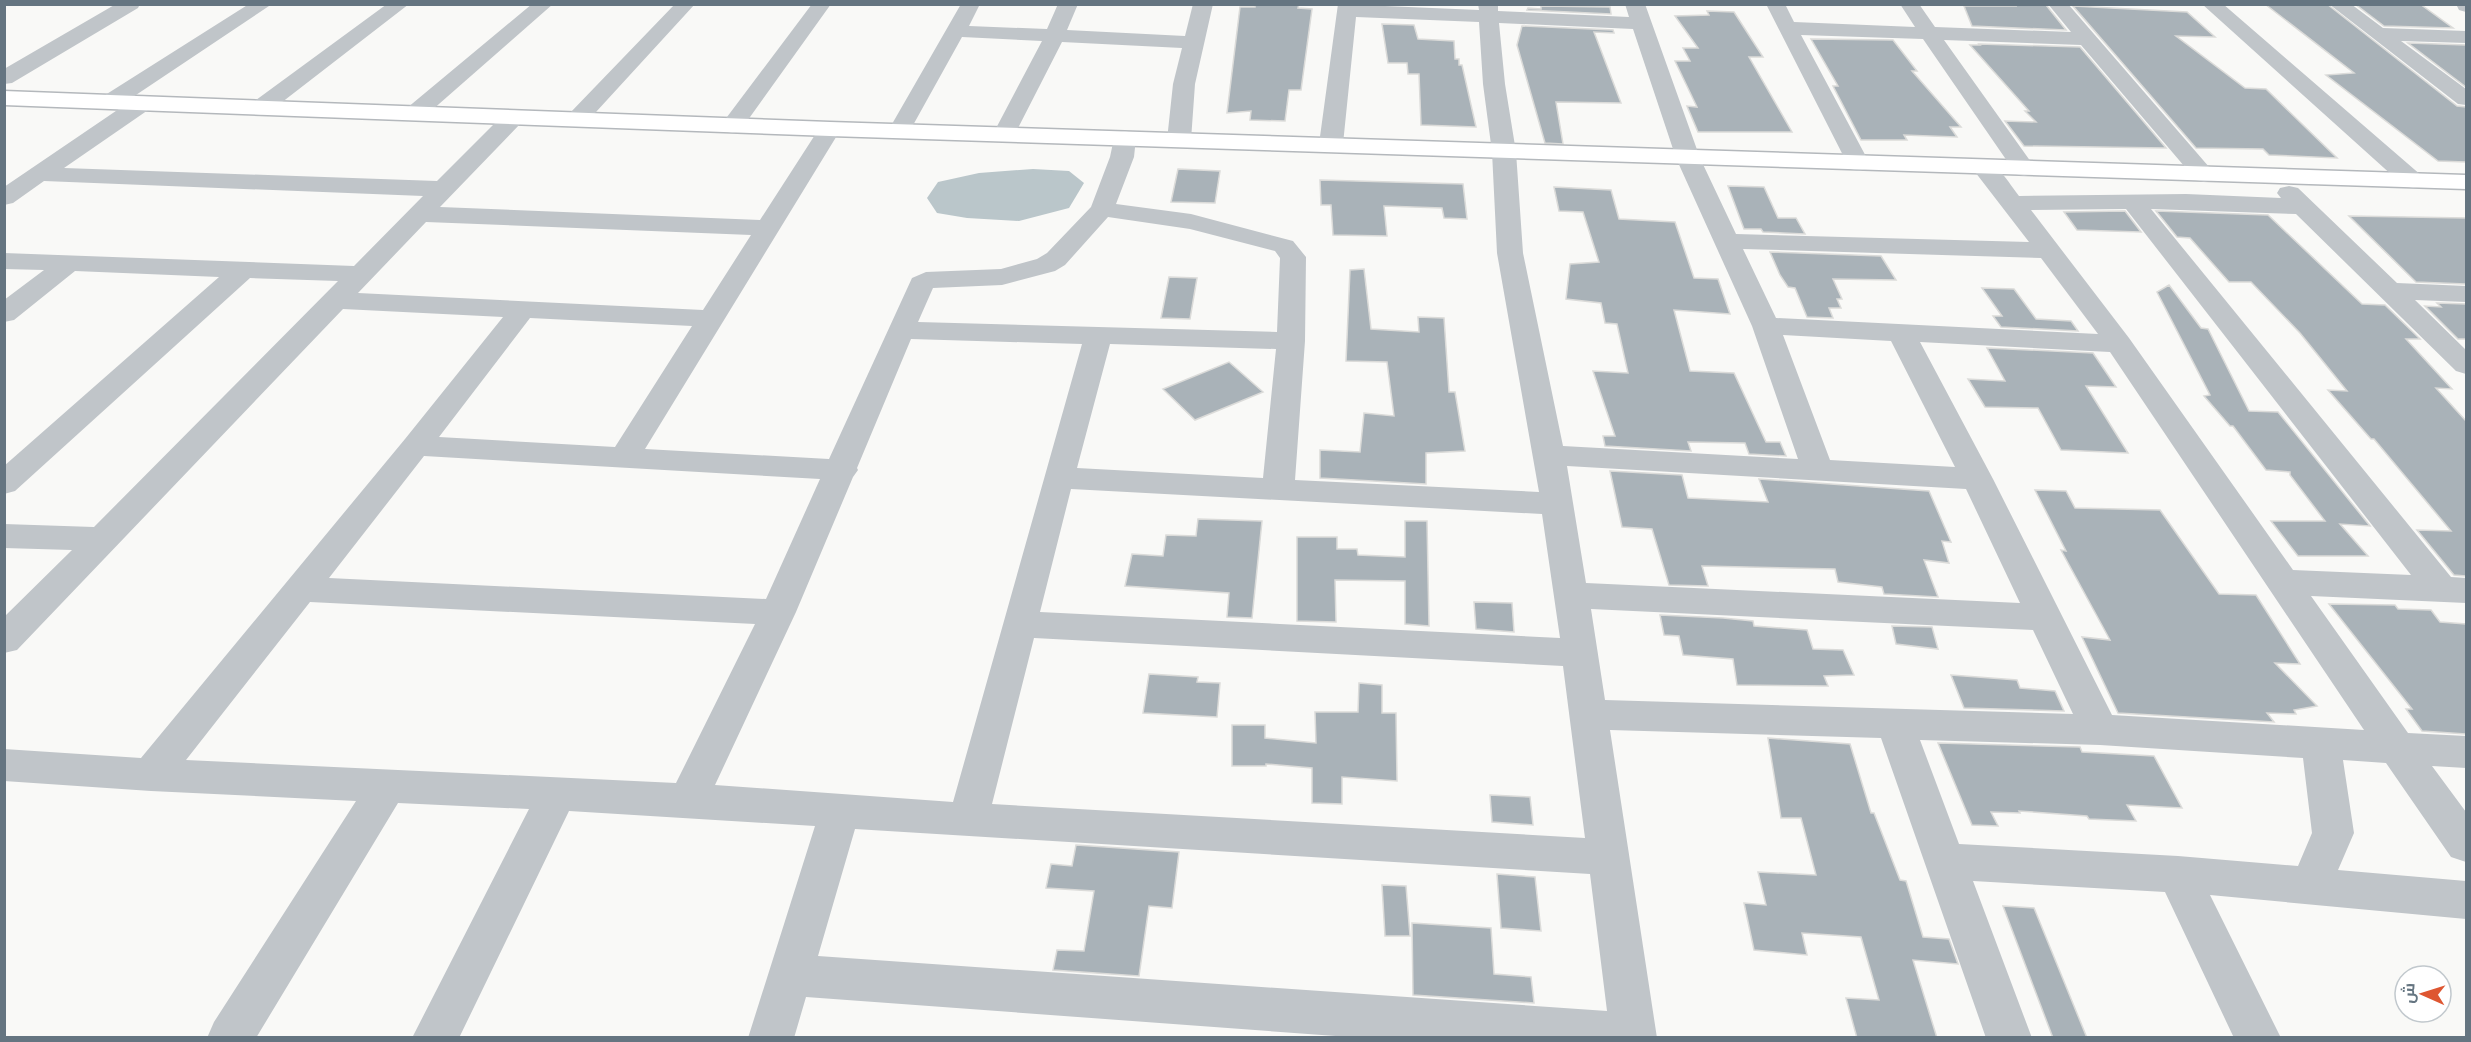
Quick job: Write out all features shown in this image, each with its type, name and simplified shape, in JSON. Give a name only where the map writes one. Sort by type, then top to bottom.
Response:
[{"type":"highway","points":[[4,98],[732,126],[2466,182]]},
{"type":"street","points":[[4,78],[131,4]]},
{"type":"street","points":[[110,102],[263,4]]},
{"type":"street","points":[[260,108],[400,4]]},
{"type":"street","points":[[415,114],[544,4]]},
{"type":"street","points":[[577,119],[686,4]]},
{"type":"street","points":[[732,126],[822,4]]},
{"type":"street","points":[[899,131],[972,4]]},
{"type":"street","points":[[1004,134],[1055,35],[1068,4]]},
{"type":"street","points":[[1179,140],[1184,84],[1192,42],[1203,4]]},
{"type":"street","points":[[1775,4],[1858,164]]},
{"type":"street","points":[[1909,4],[2024,169]]},
{"type":"street","points":[[2057,4],[2204,175]]},
{"type":"street","points":[[2211,4],[2413,181]]},
{"type":"street","points":[[2338,4],[2466,99]]},
{"type":"street","points":[[1331,144],[1347,8],[1638,14],[1688,158],[1766,326],[1818,470]]},
{"type":"street","points":[[792,975],[1634,1036],[1610,857],[1549,455],[1510,253],[1504,152],[1494,84],[1488,11]]},
{"type":"street","points":[[1787,28],[2086,39]]},
{"type":"street","points":[[957,31],[1192,42]]},
{"type":"street","points":[[2379,34],[2466,37]]},
{"type":"street","points":[[4,198],[142,103]]},
{"type":"street","points":[[4,640],[514,117]]},
{"type":"street","points":[[624,458],[830,129]]},
{"type":"street","points":[[688,800],[778,612],[842,470],[921,284],[926,280],[1002,277],[1056,260],[1102,209],[1122,157],[1125,138]]},
{"type":"street","points":[[1984,168],[2013,202],[2119,344],[2396,747],[2466,844]]},
{"type":"street","points":[[40,174],[443,189]]},
{"type":"street","points":[[2166,174],[2199,202]]},
{"type":"street","points":[[2270,177],[2304,207],[2466,365]]},
{"type":"street","points":[[2013,202],[2199,202],[2304,207]]},
{"type":"street","points":[[2133,202],[2454,590]]},
{"type":"street","points":[[1102,209],[1202,224],[1284,246],[1293,257],[1291,341],[1278,491]]},
{"type":"street","points":[[419,214],[767,228]]},
{"type":"street","points":[[1727,241],[2049,250]]},
{"type":"street","points":[[4,261],[363,274]]},
{"type":"street","points":[[4,314],[71,262]]},
{"type":"street","points":[[4,484],[245,268]]},
{"type":"street","points":[[2391,291],[2466,294]]},
{"type":"street","points":[[336,300],[711,319]]},
{"type":"street","points":[[151,775],[416,446],[523,309]]},
{"type":"street","points":[[1766,326],[2119,344]]},
{"type":"street","points":[[900,330],[1291,341]]},
{"type":"street","points":[[1901,333],[1977,479],[2100,730]]},
{"type":"street","points":[[968,820],[1098,336]]},
{"type":"street","points":[[416,446],[842,470]]},
{"type":"street","points":[[1549,455],[1977,479]]},
{"type":"street","points":[[1058,478],[1556,504]]},
{"type":"street","points":[[4,536],[103,539]]},
{"type":"street","points":[[2284,582],[2454,590]]},
{"type":"street","points":[[301,590],[778,612]]},
{"type":"street","points":[[1570,595],[2044,617]]},
{"type":"street","points":[[1020,624],[1580,653]]},
{"type":"street","points":[[1588,714],[2100,730],[2466,752]]},
{"type":"street","points":[[1895,724],[2009,1038]]},
{"type":"street","points":[[2310,885],[2333,832],[2321,743]]},
{"type":"street","points":[[4,765],[151,775],[688,800],[968,820],[1610,857]]},
{"type":"street","points":[[230,1038],[387,787]]},
{"type":"street","points":[[435,1038],[558,795]]},
{"type":"street","points":[[771,1038],[840,811]]},
{"type":"street","points":[[1943,861],[2178,874],[2466,900]]},
{"type":"street","points":[[2178,874],[2258,1038]]},
{"type":"shaded area","points":[[1033,169],[1069,171],[1084,183],[1069,208],[1019,221],[967,218],[937,213],[927,198],[938,182],[979,173]]},
{"type":"building","points":[[1255,4],[1299,4],[1298,8],[1312,9],[1301,90],[1289,90],[1285,121],[1250,120],[1251,111],[1227,113],[1240,7],[1255,7]]},
{"type":"building","points":[[2015,4],[2046,5],[2066,30],[1972,26],[1964,6],[2016,6]]},
{"type":"building","points":[[2265,4],[2327,4],[2457,106],[2466,107],[2466,162],[2438,161],[2326,75],[2354,73]]},
{"type":"building","points":[[2355,4],[2420,4],[2453,28],[2384,26]]},
{"type":"building","points":[[1541,6],[1610,7],[1611,14],[1527,10],[1528,8],[1541,9]]},
{"type":"building","points":[[2073,6],[2187,12],[2215,37],[2176,36],[2245,88],[2266,89],[2337,158],[2269,155],[2263,149],[2196,148]]},
{"type":"building","points":[[1707,11],[1734,12],[1763,57],[1749,57],[1792,132],[1698,132],[1687,106],[1697,107],[1675,61],[1690,61],[1683,48],[1698,48],[1675,16],[1709,15]]},
{"type":"building","points":[[1382,24],[1414,25],[1418,39],[1454,41],[1455,59],[1459,59],[1459,65],[1462,65],[1476,127],[1421,125],[1419,74],[1408,74],[1407,63],[1388,63]]},
{"type":"building","points":[[1522,26],[1613,30],[1614,33],[1594,32],[1621,103],[1556,102],[1563,144],[1545,143],[1517,45]]},
{"type":"building","points":[[1811,39],[1893,40],[1917,71],[1912,71],[1961,127],[1950,127],[1957,137],[1904,135],[1907,140],[1861,140],[1833,86],[1838,86]]},
{"type":"building","points":[[2408,43],[2466,45],[2466,87]]},
{"type":"building","points":[[1970,45],[2080,47],[2166,148],[2024,146],[2005,121],[2036,122],[2025,111],[2029,111]]},
{"type":"building","points":[[1178,169],[1220,171],[1215,203],[1171,202]]},
{"type":"building","points":[[1320,180],[1463,184],[1467,219],[1444,218],[1442,208],[1384,206],[1387,236],[1333,235],[1331,205],[1321,205]]},
{"type":"building","points":[[1728,186],[1764,187],[1778,218],[1796,218],[1805,234],[1744,229]]},
{"type":"building","points":[[1554,187],[1611,190],[1619,219],[1675,222],[1694,278],[1718,279],[1730,314],[1674,310],[1690,371],[1734,373],[1766,442],[1780,442],[1786,456],[1749,454],[1745,443],[1688,442],[1691,451],[1605,446],[1603,436],[1615,436],[1593,371],[1628,373],[1617,324],[1605,323],[1601,303],[1566,299],[1570,264],[1599,262],[1583,212],[1559,211]]},
{"type":"building","points":[[2125,211],[2141,232],[2077,230],[2064,212]]},
{"type":"building","points":[[2156,211],[2268,215],[2362,304],[2385,305],[2420,339],[2406,339],[2452,389],[2436,388],[2466,421],[2466,576],[2454,575],[2417,530],[2451,531],[2374,439],[2371,439],[2328,390],[2347,391],[2300,333],[2251,282],[2229,282],[2190,238],[2177,237]]},
{"type":"building","points":[[2349,216],[2466,218],[2466,284],[2416,282]]},
{"type":"building","points":[[1770,252],[1881,256],[1896,280],[1833,279],[1842,299],[1837,299],[1841,308],[1829,308],[1833,318],[1807,317],[1795,288],[1788,287]]},
{"type":"building","points":[[1364,269],[1371,329],[1419,332],[1418,317],[1444,318],[1449,392],[1455,392],[1465,451],[1426,453],[1426,484],[1320,478],[1320,450],[1360,452],[1364,413],[1394,416],[1387,362],[1346,361],[1350,270]]},
{"type":"building","points":[[1169,277],[1197,278],[1190,319],[1161,318]]},
{"type":"building","points":[[2169,285],[2201,328],[2208,329],[2249,411],[2278,412],[2370,526],[2340,524],[2368,556],[2298,556],[2271,521],[2325,521],[2290,472],[2266,470],[2233,426],[2230,426],[2204,396],[2210,395],[2157,292]]},
{"type":"building","points":[[1982,288],[2014,289],[2036,319],[2071,321],[2078,331],[2001,327],[1993,316],[2002,316]]},
{"type":"building","points":[[2437,303],[2466,304],[2466,339],[2458,339],[2425,306],[2441,307]]},
{"type":"building","points":[[1987,348],[2093,353],[2116,387],[2086,386],[2128,453],[2061,450],[2038,408],[1985,407],[1968,379],[2005,381]]},
{"type":"building","points":[[1229,362],[1263,392],[1195,420],[1163,389]]},
{"type":"building","points":[[1610,471],[1682,475],[1688,498],[1768,502],[1759,479],[1929,491],[1951,542],[1942,541],[1949,563],[1924,560],[1938,597],[1884,594],[1882,587],[1838,582],[1835,569],[1702,566],[1708,586],[1669,585],[1652,529],[1622,527]]},
{"type":"building","points":[[2035,490],[2066,491],[2075,508],[2160,510],[2219,594],[2256,595],[2300,664],[2275,663],[2317,706],[2294,710],[2296,714],[2267,713],[2274,722],[2118,713],[2082,637],[2110,640],[2061,550],[2066,551]]},
{"type":"building","points":[[1198,519],[1262,521],[1252,618],[1227,617],[1229,593],[1125,586],[1132,554],[1163,556],[1166,535],[1196,536]]},
{"type":"building","points":[[1405,521],[1427,521],[1429,626],[1405,624],[1405,581],[1335,580],[1336,622],[1297,621],[1297,537],[1337,537],[1337,549],[1357,549],[1358,555],[1405,557]]},
{"type":"building","points":[[1474,602],[1512,603],[1514,632],[1476,629]]},
{"type":"building","points":[[2329,604],[2395,605],[2398,609],[2431,610],[2440,622],[2466,624],[2466,734],[2422,731],[2406,709],[2412,709]]},
{"type":"building","points":[[1660,615],[1753,621],[1754,626],[1807,630],[1813,649],[1843,650],[1854,675],[1824,676],[1828,686],[1737,685],[1733,659],[1683,655],[1679,636],[1664,635]]},
{"type":"building","points":[[1892,626],[1932,627],[1938,649],[1896,644]]},
{"type":"building","points":[[1149,674],[1198,677],[1197,682],[1220,683],[1217,717],[1143,713]]},
{"type":"building","points":[[1951,675],[2017,680],[2020,688],[2055,691],[2064,711],[1964,708]]},
{"type":"building","points":[[1359,683],[1382,685],[1382,713],[1396,713],[1397,781],[1342,777],[1342,804],[1312,803],[1312,768],[1266,764],[1266,766],[1232,766],[1232,725],[1265,725],[1265,738],[1316,743],[1315,712],[1358,712]]},
{"type":"building","points":[[1768,738],[1850,744],[1871,813],[1874,813],[1900,880],[1906,881],[1923,937],[1949,939],[1958,964],[1913,960],[1937,1038],[1857,1038],[1846,998],[1879,1000],[1861,937],[1802,933],[1807,955],[1754,950],[1744,903],[1766,905],[1758,872],[1816,875],[1801,818],[1781,818]]},
{"type":"building","points":[[1938,743],[2080,747],[2082,752],[2154,756],[2182,808],[2127,805],[2136,821],[2089,819],[2087,816],[2019,811],[2020,813],[1991,812],[1998,826],[1972,825]]},
{"type":"building","points":[[1490,795],[1530,797],[1533,825],[1492,822]]},
{"type":"building","points":[[1076,845],[1179,852],[1172,908],[1149,906],[1139,976],[1053,970],[1057,950],[1084,951],[1094,891],[1046,888],[1051,864],[1072,866]]},
{"type":"building","points":[[1497,874],[1535,877],[1541,931],[1501,928]]},
{"type":"building","points":[[1382,885],[1406,886],[1410,936],[1385,936]]},
{"type":"building","points":[[2003,906],[2034,908],[2087,1038],[2053,1038]]},
{"type":"building","points":[[1412,923],[1491,928],[1494,974],[1531,977],[1534,1003],[1413,995]]}]
